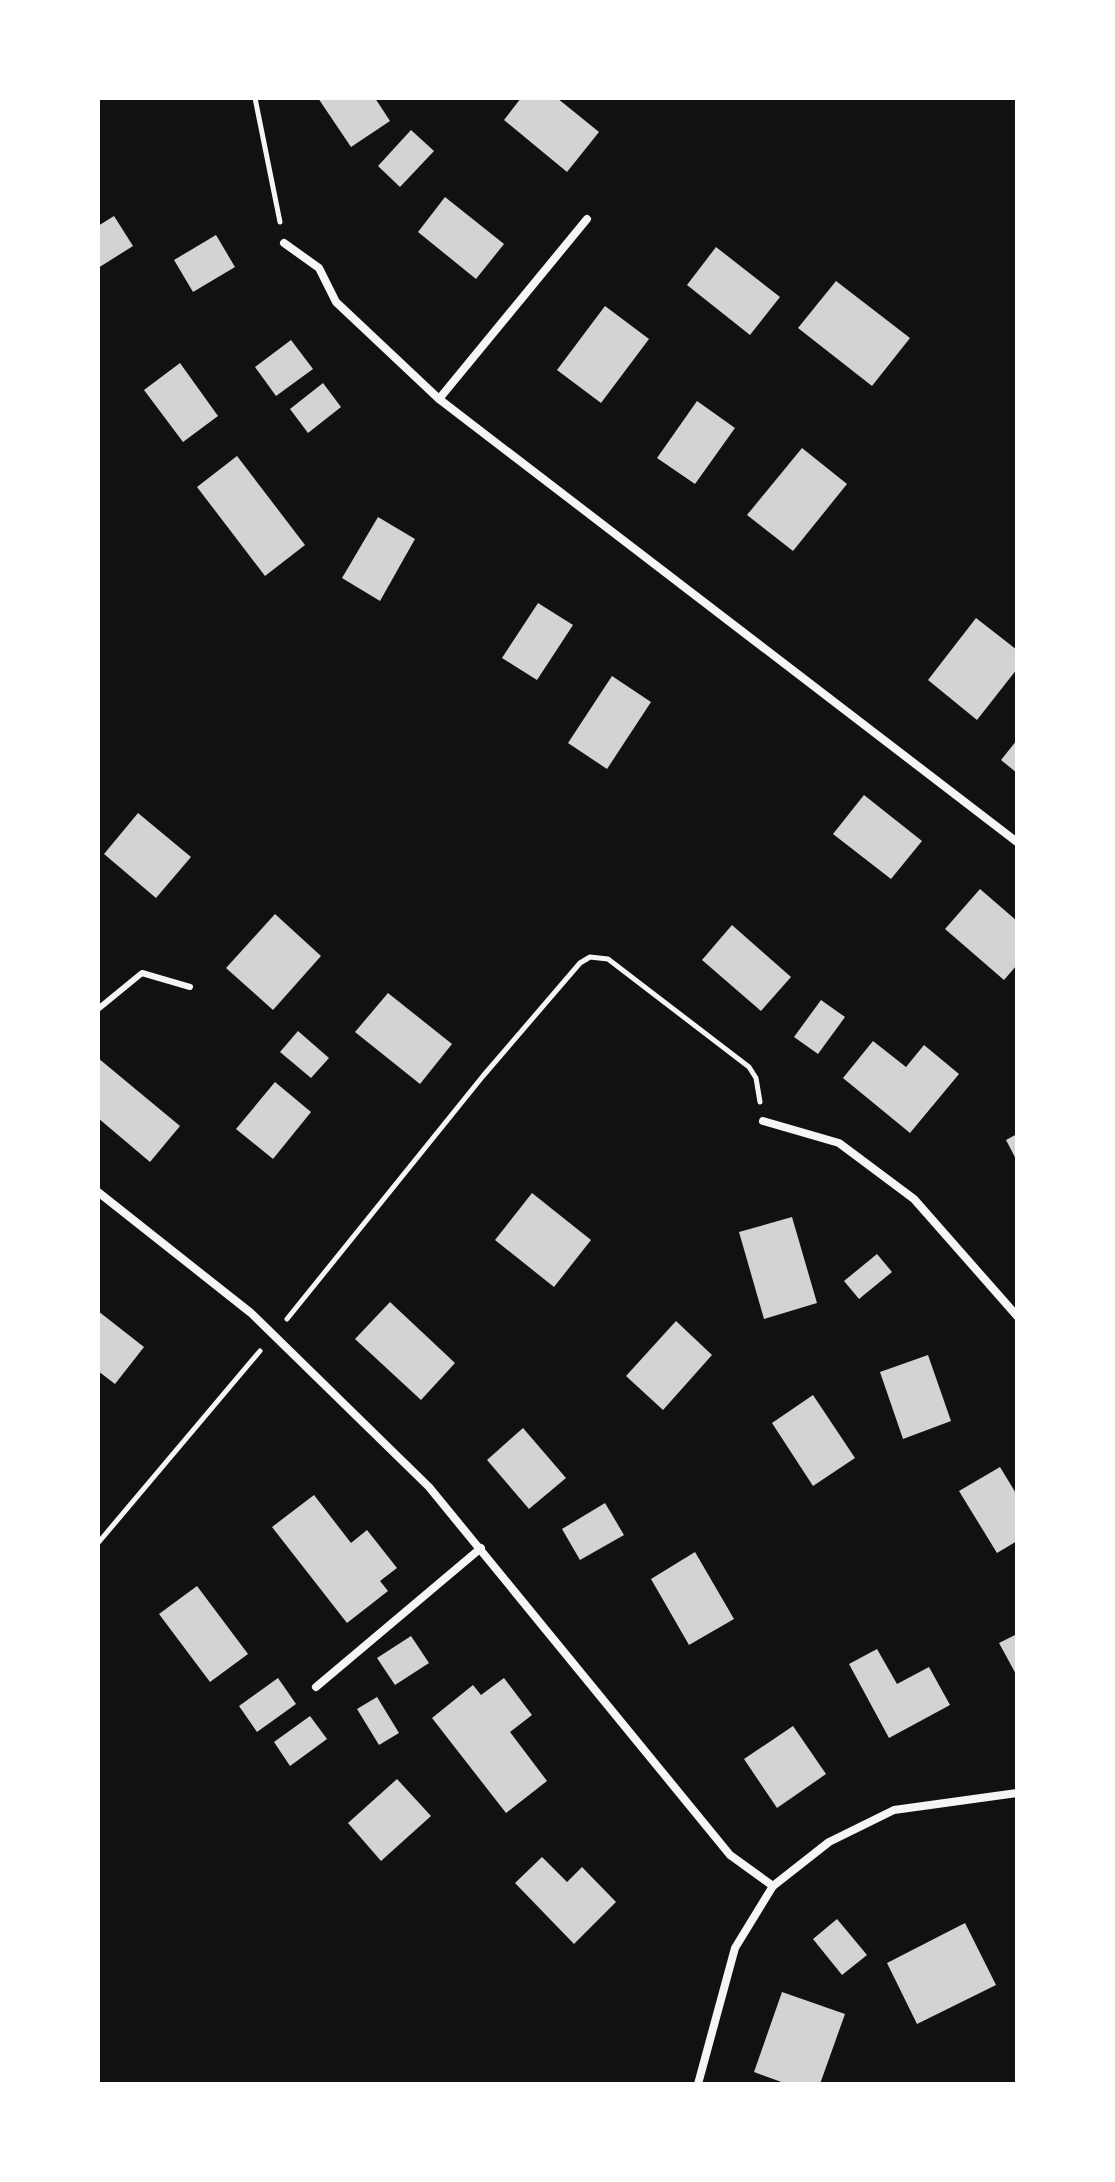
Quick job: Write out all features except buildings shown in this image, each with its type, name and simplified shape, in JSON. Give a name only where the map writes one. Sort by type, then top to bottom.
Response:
[{"type":"street","points":[[439,399],[587,219]]},
{"type":"street","points":[[284,243],[319,268],[336,302],[439,399],[1017,842]]},
{"type":"street","points":[[763,1121],[839,1143],[914,1199],[1017,1316]]},
{"type":"street","points":[[98,1192],[274,1334],[429,1487],[730,1855],[773,1886]]},
{"type":"street","points":[[316,1687],[481,1548]]},
{"type":"street","points":[[698,2084],[735,1948],[773,1886],[829,1842],[894,1810],[1017,1793]]},
{"type":"lane","points":[[98,1009],[142,973],[190,987]]},
{"type":"path","points":[[255,98],[284,243]]},
{"type":"path","points":[[98,1543],[580,963],[590,957],[608,959],[749,1067],[756,1078],[763,1121]]}]
